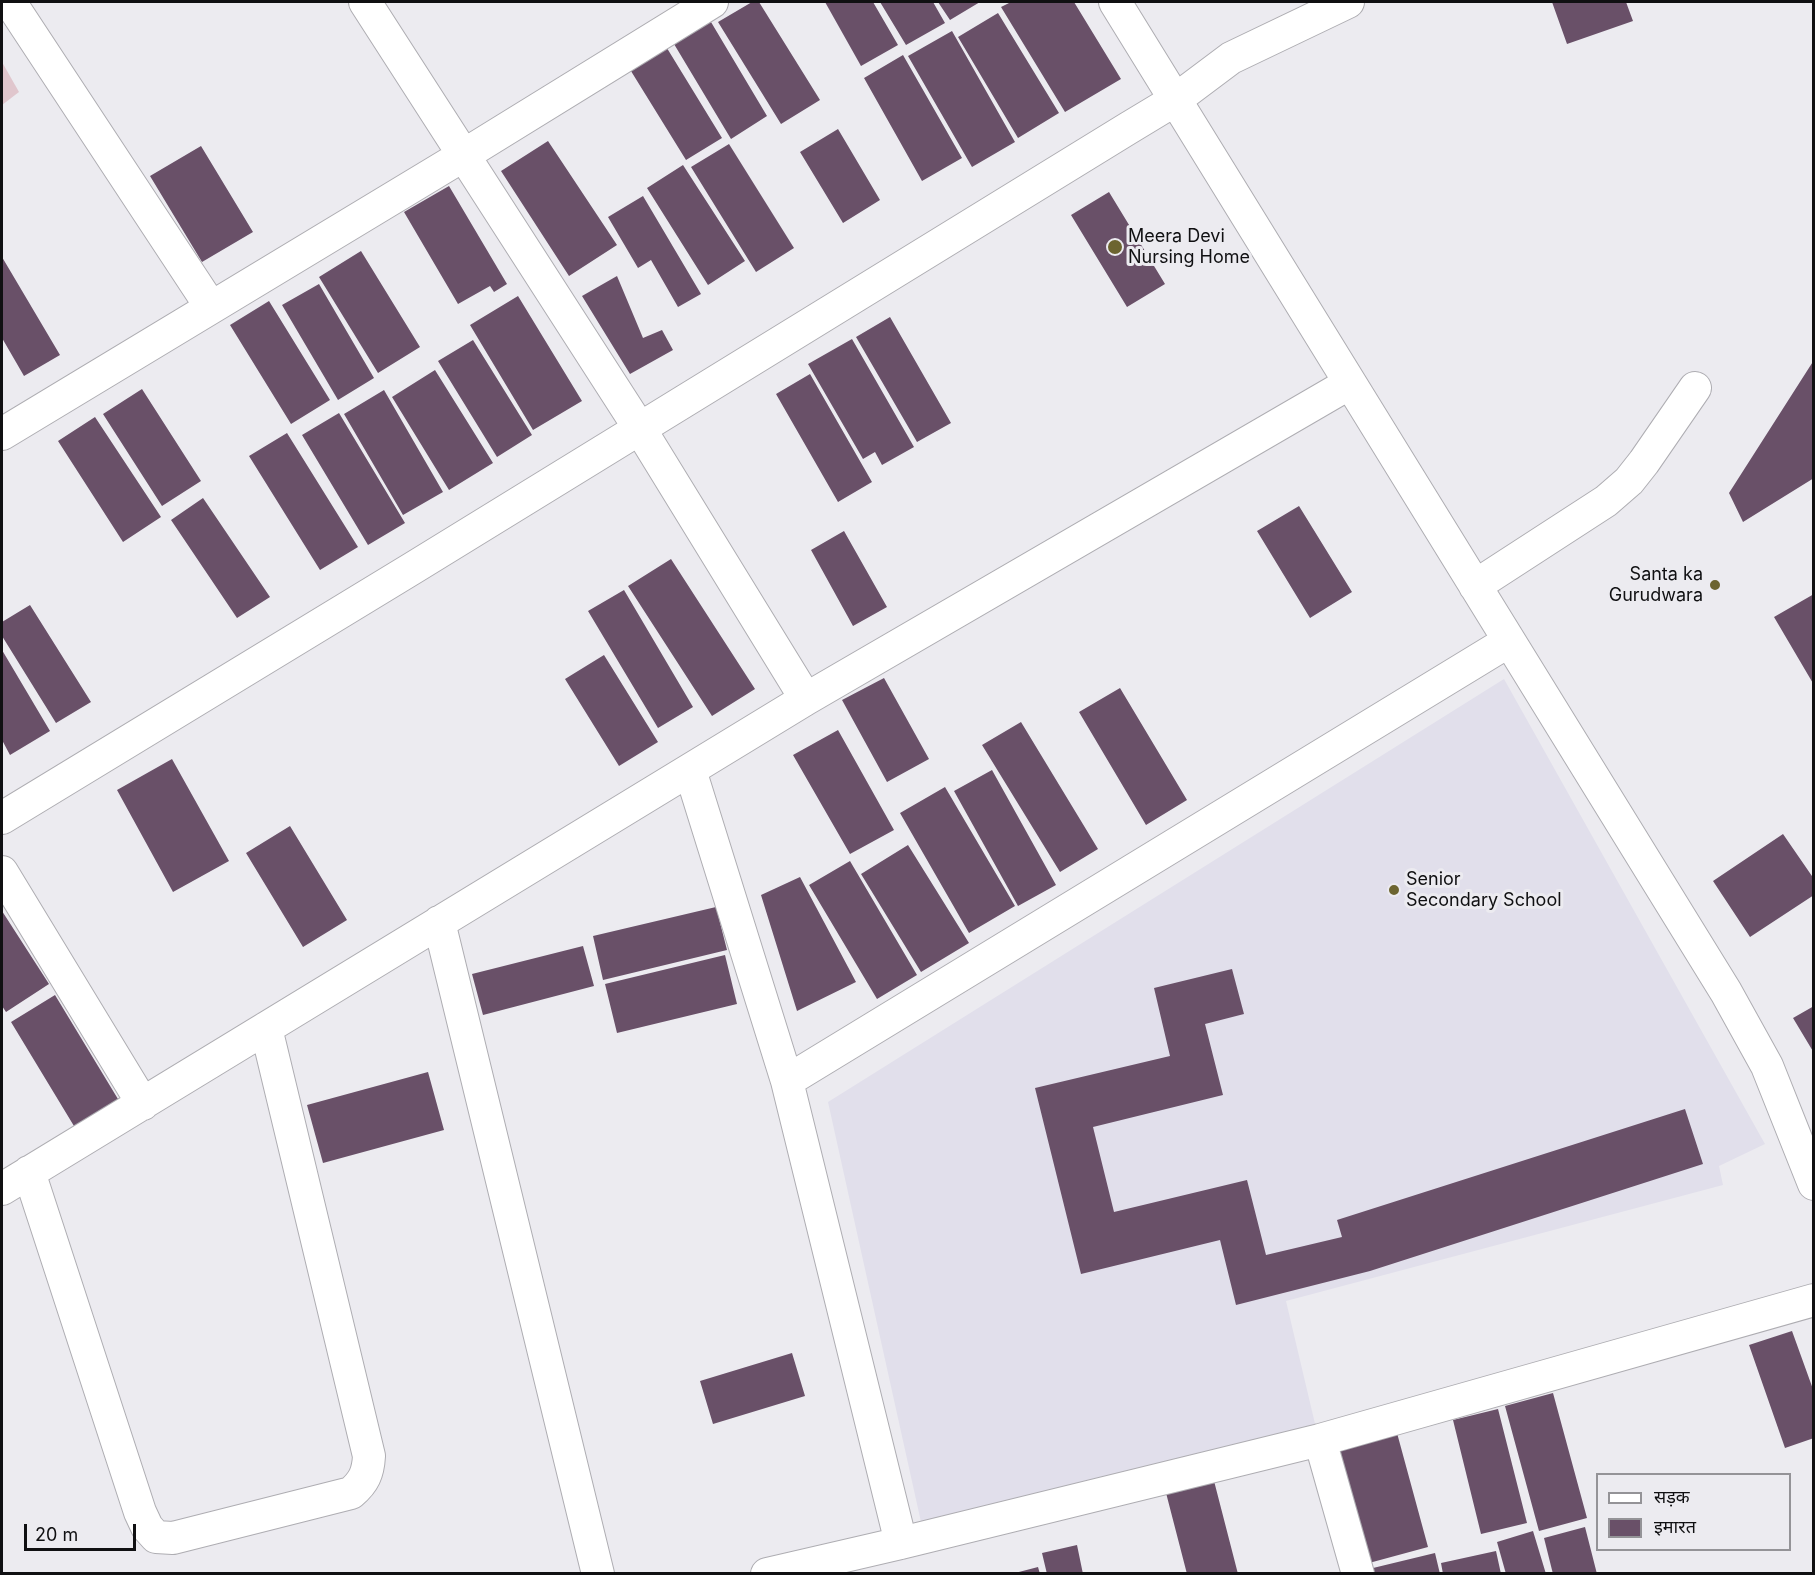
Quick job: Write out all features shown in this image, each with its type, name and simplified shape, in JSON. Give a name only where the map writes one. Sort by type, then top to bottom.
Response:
[{"type":"street","points":[[10,2],[211,307]]},
{"type":"street","points":[[365,2],[640,429],[806,699]]},
{"type":"street","points":[[2,434],[712,2]]},
{"type":"street","points":[[1115,2],[1726,992],[1767,1066],[1801,1118],[1814,1184]]},
{"type":"street","points":[[2,818],[1175,100],[1231,58],[1348,2]]},
{"type":"street","points":[[2,1189],[806,699],[1350,383]]},
{"type":"street","points":[[1474,586],[1606,501],[1629,481],[1695,388]]},
{"type":"street","points":[[787,1081],[1509,641]]},
{"type":"street","points":[[690,770],[787,1081],[901,1543]]},
{"type":"street","points":[[2,872],[142,1104]]},
{"type":"street","points":[[439,922],[598,1574]]},
{"type":"street","points":[[29,1172],[140,1512],[147,1527],[156,1537],[173,1538],[351,1493],[362,1484],[368,1471],[369,1456],[266,1028]]},
{"type":"street","points":[[767,1574],[1320,1440],[1814,1300]]},
{"type":"street","points":[[1320,1440],[1358,1574]]},
{"type":"shaded area","points":[[2,62],[19,92],[2,105]]},
{"type":"shaded area","name":"Senior Secondary School","points":[[1504,679],[1765,1144],[1719,1166],[1723,1185],[1286,1301],[1316,1428],[921,1522],[828,1102]]},
{"type":"building","points":[[752,2],[759,2],[820,100],[781,124],[718,22]]},
{"type":"building","points":[[825,2],[873,2],[898,45],[861,66]]},
{"type":"building","points":[[880,2],[933,2],[945,23],[906,45]]},
{"type":"building","points":[[938,2],[980,2],[950,20]]},
{"type":"building","points":[[1011,2],[1074,2],[1121,79],[1065,112],[1001,7]]},
{"type":"building","points":[[1552,2],[1626,2],[1633,21],[1567,44]]},
{"type":"building","points":[[998,13],[1059,113],[1018,138],[958,37]]},
{"type":"building","points":[[708,17],[767,116],[731,139],[671,39]]},
{"type":"building","points":[[952,31],[1015,142],[972,167],[908,56]]},
{"type":"building","points":[[662,40],[722,138],[686,160],[626,63]]},
{"type":"building","points":[[903,55],[962,158],[922,181],[864,78]]},
{"type":"building","points":[[838,129],[880,200],[843,223],[800,152]]},
{"type":"building","points":[[548,141],[617,245],[569,276],[501,171]]},
{"type":"building","points":[[729,144],[794,248],[756,272],[691,167]]},
{"type":"building","points":[[201,146],[253,232],[202,262],[150,176]]},
{"type":"building","points":[[683,165],[745,261],[708,285],[647,188]]},
{"type":"building","points":[[449,186],[507,284],[494,292],[490,286],[458,304],[404,212]]},
{"type":"building","points":[[1109,192],[1165,284],[1127,307],[1071,215]]},
{"type":"building","points":[[643,196],[701,294],[678,307],[651,260],[638,268],[608,217]]},
{"type":"building","points":[[361,251],[420,347],[378,373],[319,277]]},
{"type":"building","points":[[2,257],[60,355],[24,376],[2,338]]},
{"type":"building","points":[[617,276],[643,338],[662,330],[673,350],[630,374],[582,296]]},
{"type":"building","points":[[319,284],[374,378],[338,400],[282,305]]},
{"type":"building","points":[[518,296],[582,401],[533,430],[470,325]]},
{"type":"building","points":[[269,301],[330,400],[291,424],[230,325]]},
{"type":"building","points":[[890,317],[951,423],[917,442],[856,337]]},
{"type":"building","points":[[852,339],[914,447],[882,465],[875,452],[863,459],[808,364]]},
{"type":"building","points":[[473,340],[532,435],[497,457],[438,361]]},
{"type":"building","points":[[1814,360],[1814,478],[1743,522],[1729,493]]},
{"type":"building","points":[[435,370],[493,463],[449,490],[392,397]]},
{"type":"building","points":[[810,374],[872,482],[838,502],[776,394]]},
{"type":"building","points":[[142,389],[201,481],[162,506],[103,414]]},
{"type":"building","points":[[384,390],[443,492],[403,515],[344,414]]},
{"type":"building","points":[[339,413],[405,523],[368,545],[302,435]]},
{"type":"building","points":[[95,417],[161,517],[123,542],[58,441]]},
{"type":"building","points":[[287,433],[358,547],[320,570],[249,456]]},
{"type":"building","points":[[203,498],[270,597],[237,618],[171,520]]},
{"type":"building","points":[[1299,506],[1352,592],[1310,618],[1257,531]]},
{"type":"building","points":[[844,531],[887,607],[853,626],[811,550]]},
{"type":"building","points":[[671,559],[755,689],[712,716],[628,586]]},
{"type":"building","points":[[624,590],[693,707],[658,728],[588,611]]},
{"type":"building","points":[[1814,594],[1814,685],[1774,617]]},
{"type":"building","points":[[30,605],[91,702],[56,723],[2,636],[2,622]]},
{"type":"building","points":[[2,650],[50,731],[10,755],[2,740]]},
{"type":"building","points":[[604,655],[658,742],[619,766],[565,679]]},
{"type":"building","points":[[884,678],[929,759],[887,782],[842,700]]},
{"type":"building","points":[[1120,688],[1187,800],[1146,825],[1079,712]]},
{"type":"building","points":[[1021,722],[1098,849],[1060,872],[982,745]]},
{"type":"building","points":[[838,730],[894,830],[850,854],[793,755]]},
{"type":"building","points":[[172,759],[229,861],[173,892],[117,790]]},
{"type":"building","points":[[992,770],[1056,885],[1018,906],[954,791]]},
{"type":"building","points":[[945,787],[1015,906],[969,933],[900,813]]},
{"type":"building","points":[[290,826],[347,920],[303,947],[246,853]]},
{"type":"building","points":[[1783,834],[1814,879],[1814,895],[1750,937],[1713,881]]},
{"type":"building","points":[[908,845],[969,943],[921,972],[861,874]]},
{"type":"building","points":[[850,861],[917,975],[877,999],[809,885]]},
{"type":"building","points":[[800,877],[856,982],[797,1011],[761,895]]},
{"type":"building","points":[[716,907],[727,950],[603,980],[593,936]]},
{"type":"building","points":[[2,911],[49,984],[6,1012],[2,1006]]},
{"type":"building","points":[[583,946],[594,986],[483,1015],[472,974]]},
{"type":"building","points":[[725,955],[737,1004],[617,1033],[605,984]]},
{"type":"building","points":[[1232,969],[1244,1014],[1205,1024],[1223,1095],[1093,1127],[1114,1212],[1247,1180],[1266,1255],[1342,1237],[1337,1220],[1685,1109],[1703,1164],[1370,1271],[1236,1305],[1220,1240],[1081,1274],[1035,1088],[1170,1056],[1154,988]]},
{"type":"building","points":[[55,995],[121,1104],[77,1131],[11,1022]]},
{"type":"building","points":[[1814,1006],[1814,1053],[1793,1018]]},
{"type":"building","points":[[428,1072],[444,1130],[323,1163],[307,1105]]},
{"type":"building","points":[[1792,1331],[1814,1392],[1814,1438],[1785,1448],[1749,1345]]},
{"type":"building","points":[[792,1353],[805,1396],[713,1424],[700,1381]]},
{"type":"building","points":[[1553,1393],[1587,1518],[1539,1531],[1505,1406]]},
{"type":"building","points":[[1498,1409],[1527,1523],[1481,1534],[1453,1420]]},
{"type":"building","points":[[1397,1433],[1428,1547],[1369,1563],[1339,1448]]},
{"type":"building","points":[[1213,1477],[1238,1574],[1187,1574],[1165,1489]]},
{"type":"building","points":[[1585,1527],[1597,1574],[1553,1574],[1544,1538]]},
{"type":"building","points":[[1533,1531],[1546,1574],[1506,1574],[1497,1542]]},
{"type":"building","points":[[1077,1545],[1083,1574],[1047,1574],[1042,1553]]},
{"type":"building","points":[[1496,1551],[1501,1574],[1443,1574],[1441,1563]]},
{"type":"building","points":[[1435,1553],[1440,1574],[1374,1574],[1373,1568]]},
{"type":"building","points":[[1038,1567],[1040,1574],[1015,1574],[1015,1573]]},
{"type":"place","name":"Meera Devi Nursing Home","points":[[1115,247]]},
{"type":"place","name":"Santa ka Gurudwara","points":[[1715,585]]},
{"type":"place","name":"Senior Secondary School","points":[[1394,890]]}]
